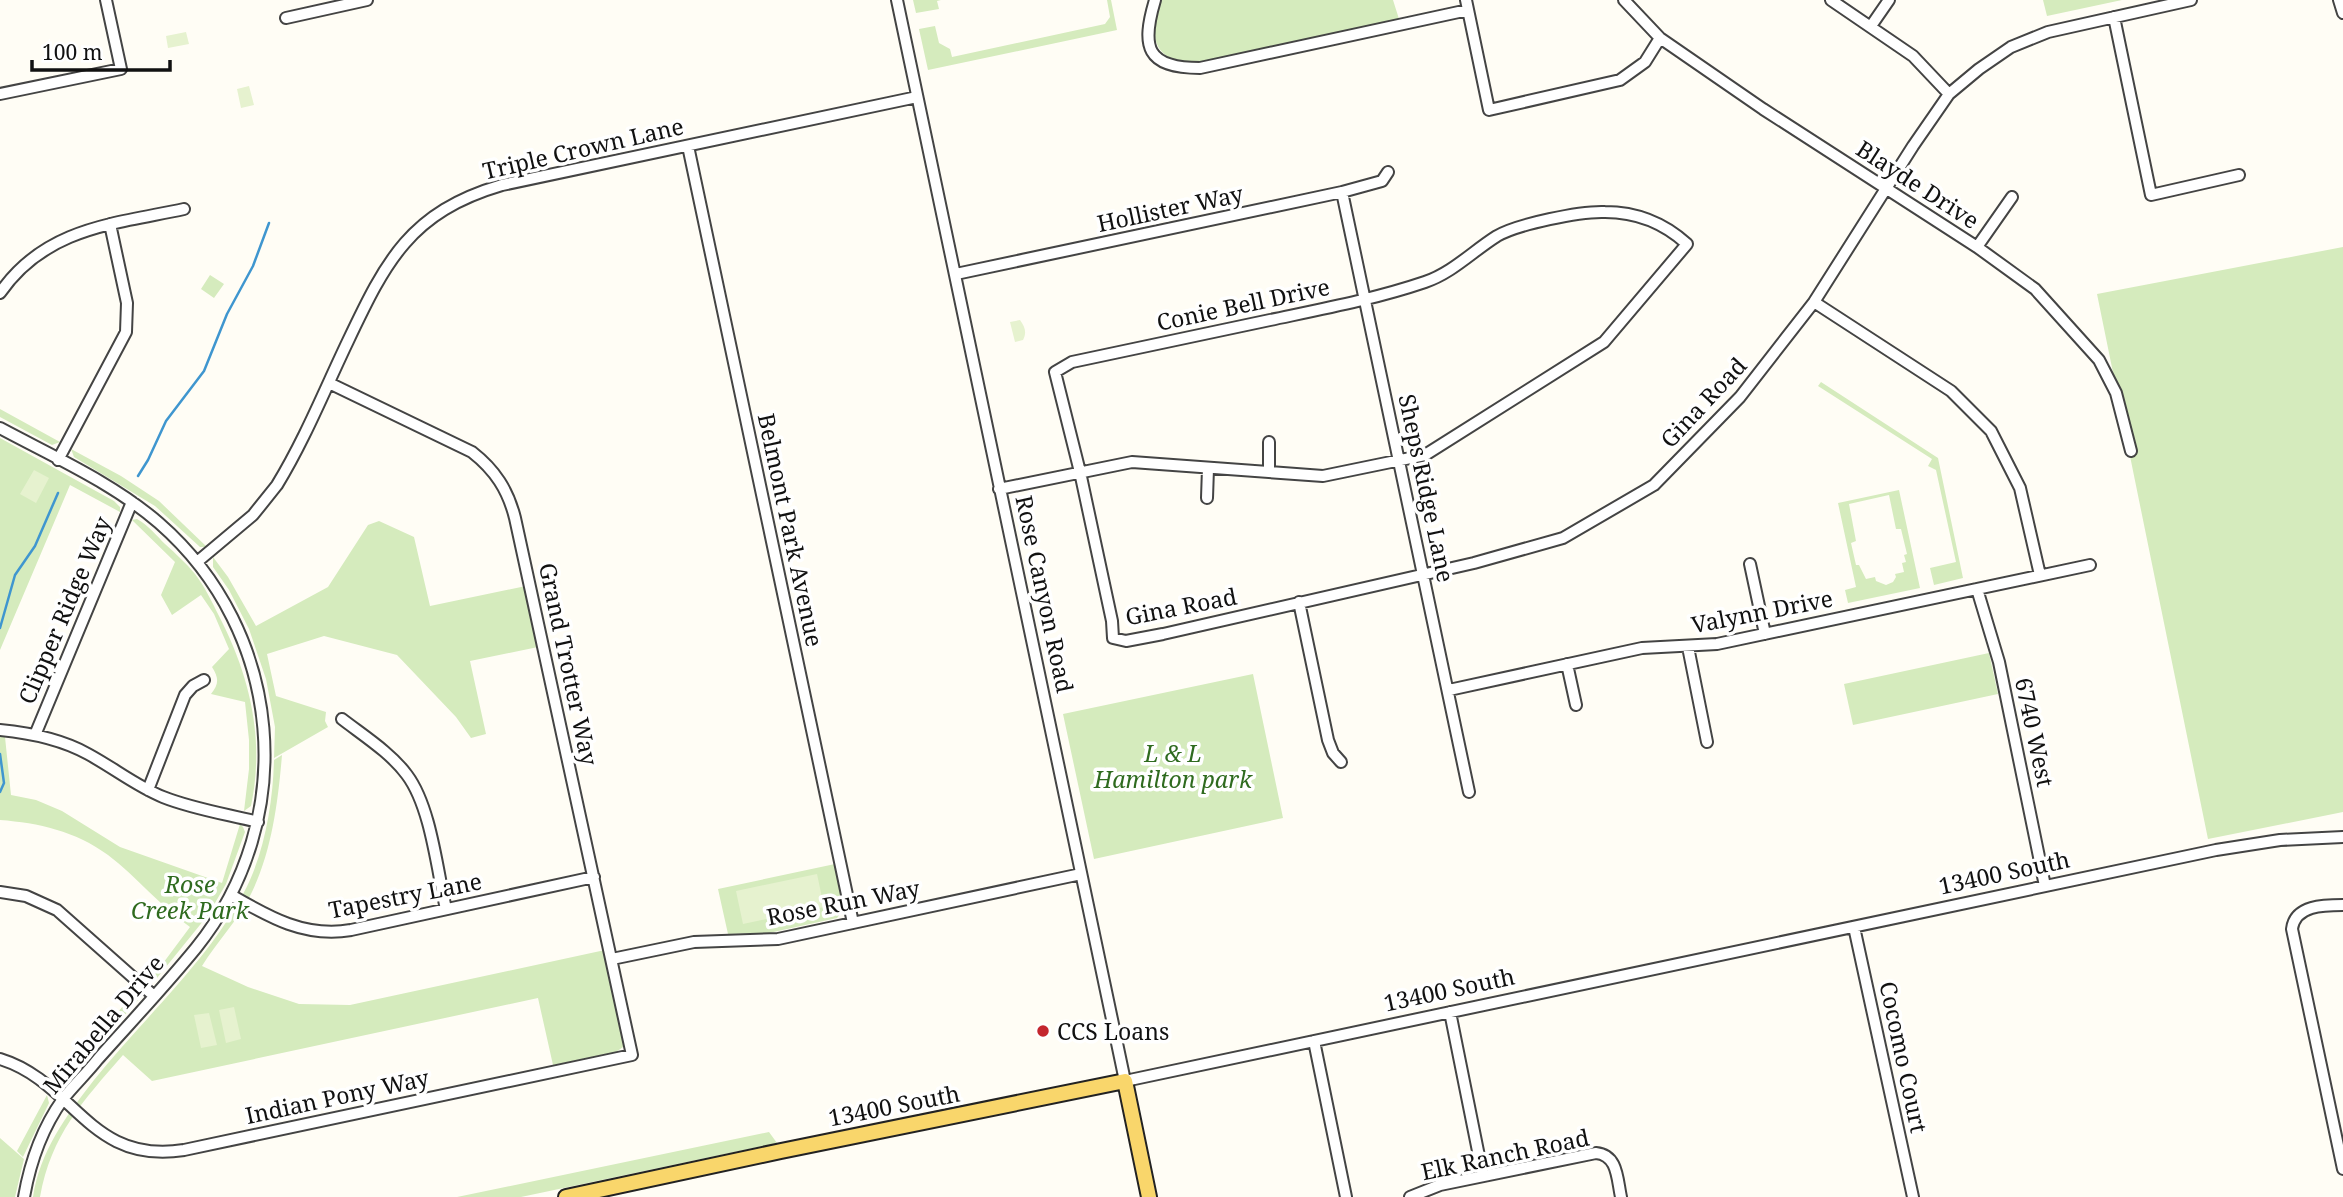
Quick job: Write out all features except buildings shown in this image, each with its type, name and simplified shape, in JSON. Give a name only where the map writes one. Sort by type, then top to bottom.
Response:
[{"type":"main road","name":"13400 South","points":[[566,1197],[781,1150],[1125,1081]]},
{"type":"main road","name":"Rose Canyon Road","points":[[1125,1081],[1149,1197]]},
{"type":"street","points":[[0,94],[121,69],[106,0]]},
{"type":"street","points":[[286,18],[368,0]]},
{"type":"street","name":"Rose Canyon Road","points":[[897,0],[1125,1081]]},
{"type":"street","points":[[1154,0],[1147,28],[1148,43],[1153,55],[1178,68],[1200,68],[1467,5],[1489,110],[1620,80],[1645,62],[1660,38]]},
{"type":"street","name":"Blayde Drive","points":[[1624,0],[1660,38],[1763,109],[1977,247],[2035,289],[2099,360],[2116,393],[2131,452]]},
{"type":"street","points":[[1831,0],[1913,56],[1949,94]]},
{"type":"street","points":[[1871,26],[1889,0]]},
{"type":"street","name":"Gina Road","points":[[1113,638],[1126,641],[1474,563],[1563,538],[1654,485],[1740,397],[1814,302],[1949,94],[2011,47],[2048,32],[2191,0]]},
{"type":"street","points":[[2339,0],[2343,13]]},
{"type":"street","points":[[2115,17],[2151,195],[2239,175]]},
{"type":"street","name":"Triple Crown Lane","points":[[197,562],[244,524],[270,495],[290,462],[383,271],[412,235],[439,213],[469,196],[502,185],[917,97]]},
{"type":"street","name":"Belmont Park Avenue","points":[[688,146],[853,923]]},
{"type":"street","name":"Hollister Way","points":[[956,274],[1342,192],[1382,181],[1388,172]]},
{"type":"street","name":"Sheps Ridge Lane","points":[[1342,192],[1469,792]]},
{"type":"street","points":[[1977,247],[2012,197]]},
{"type":"street","points":[[0,293],[15,273],[40,252],[67,236],[184,209]]},
{"type":"street","name":"Conie Bell Drive","points":[[1113,638],[1112,621],[1080,472],[1055,372],[1072,362],[1366,300],[1428,281],[1443,274],[1500,235],[1554,218],[1604,212],[1628,214],[1646,218],[1672,231],[1687,244],[1604,342],[1425,455],[1401,461]]},
{"type":"street","points":[[58,460],[127,332],[127,303],[110,224]]},
{"type":"street","points":[[1814,302],[1951,391],[1991,431],[2020,488],[2040,575]]},
{"type":"street","name":"Grand Trotter Way","points":[[328,383],[463,446],[481,459],[503,485],[515,518],[632,1055]]},
{"type":"street","name":"Mirabella Drive","points":[[0,428],[132,502],[169,532],[197,562],[232,616],[249,656],[260,697],[264,732],[265,768],[257,822],[248,857],[231,895],[208,932],[63,1100],[38,1148],[24,1197]]},
{"type":"street","points":[[1269,442],[1269,472]]},
{"type":"street","points":[[999,489],[1132,462],[1323,476],[1401,461]]},
{"type":"street","points":[[1207,498],[1208,468]]},
{"type":"street","name":"Clipper Ridge Way","points":[[35,735],[132,502]]},
{"type":"street","points":[[1750,564],[1765,634]]},
{"type":"street","name":"Valynn Drive","points":[[1449,690],[1642,648],[1717,644],[2090,565]]},
{"type":"street","name":"6740 West","points":[[1977,589],[1998,662],[2045,886]]},
{"type":"street","points":[[1299,602],[1328,740],[1341,762]]},
{"type":"street","points":[[1688,647],[1707,741]]},
{"type":"street","points":[[1567,664],[1576,705]]},
{"type":"street","points":[[148,790],[185,695],[193,686],[204,680]]},
{"type":"street","points":[[342,719],[394,760],[415,786],[424,807],[446,909]]},
{"type":"street","points":[[0,730],[57,740],[88,753],[148,790],[185,804],[257,822]]},
{"type":"street","name":"13400 South","points":[[1125,1081],[2245,845],[2296,838],[2343,837]]},
{"type":"street","name":"Rose Run Way","points":[[612,959],[694,942],[770,940],[1082,874]]},
{"type":"street","name":"Tapestry Lane","points":[[231,895],[292,927],[327,933],[594,877]]},
{"type":"street","points":[[0,892],[26,896],[57,910],[154,996]]},
{"type":"street","points":[[2343,905],[2322,906],[2304,911],[2294,919],[2293,934],[2343,1169]]},
{"type":"street","name":"Cocomo Court","points":[[1854,927],[1913,1197]]},
{"type":"street","points":[[1450,1012],[1483,1176]]},
{"type":"street","points":[[1314,1041],[1346,1197]]},
{"type":"street","name":"Indian Pony Way","points":[[0,1059],[31,1073],[95,1129],[113,1141],[144,1151],[174,1152],[632,1055]]},
{"type":"street","name":"Elk Ranch Road","points":[[1410,1197],[1430,1188],[1596,1153],[1608,1157],[1614,1164],[1621,1197]]},
{"type":"green space","points":[[913,0],[941,0],[937,1],[939,9],[916,13]]},
{"type":"green space","points":[[1107,0],[1111,0],[1117,30],[928,70],[919,29],[935,26],[939,43],[950,49],[952,57],[1105,24],[1110,17]]},
{"type":"green space","points":[[1160,0],[1393,0],[1399,19],[1189,64],[1166,55],[1156,41],[1155,23]]},
{"type":"green space","points":[[2043,0],[2122,0],[2047,16]]},
{"type":"green space","points":[[186,32],[189,44],[168,48],[166,36]]},
{"type":"green space","points":[[249,86],[254,105],[241,108],[237,89]]},
{"type":"green space","points":[[2343,247],[2343,812],[2208,839],[2097,294]]},
{"type":"green space","points":[[210,275],[224,284],[214,298],[201,289]]},
{"type":"green space","points":[[1020,320],[1025,334],[1023,340],[1015,342],[1010,322]]},
{"type":"green space","points":[[1821,382],[1938,458],[1963,578],[1934,585],[1930,568],[1956,562],[1936,470],[1928,466],[1932,459],[1818,386]]},
{"type":"green space","points":[[0,409],[60,442],[52,445],[0,417]]},
{"type":"green space","points":[[0,438],[114,501],[120,507],[120,512],[70,485],[0,650]]},
{"type":"green space","points":[[71,449],[121,476],[159,501],[207,547],[200,547],[155,506],[74,457]]},
{"type":"green space","points":[[34,470],[49,478],[36,503],[20,494]]},
{"type":"green space","points":[[1899,490],[1920,588],[1848,603],[1845,590],[1856,587],[1838,503]],"holes":[[[1889,495],[1896,529],[1901,529],[1907,554],[1904,555],[1906,562],[1902,563],[1904,572],[1895,574],[1893,582],[1886,585],[1876,581],[1875,577],[1866,579],[1859,565],[1856,565],[1851,543],[1856,541],[1849,504]]]},
{"type":"green space","points":[[137,519],[199,579],[239,662],[252,708],[256,756],[251,806],[244,811],[249,769],[245,702],[211,694],[217,681],[212,667],[229,649],[214,614],[201,595],[172,615],[161,595],[175,562],[132,520]]},
{"type":"green space","points":[[379,521],[414,537],[430,606],[526,586],[538,647],[470,661],[486,734],[471,738],[456,717],[397,655],[324,636],[267,654],[276,696],[326,712],[325,721],[328,727],[274,758],[275,727],[266,679],[249,629],[229,590],[213,567],[213,557],[228,577],[256,626],[328,587],[368,525]]},
{"type":"green space","points":[[1989,653],[1998,694],[1853,725],[1844,684]]},
{"type":"green space","name":"L & L Hamilton park","points":[[1253,674],[1283,818],[1094,859],[1063,714]]},
{"type":"green space","name":"Rose Creek Park","points":[[0,737],[5,737],[11,795],[36,800],[62,811],[120,847],[222,883],[240,824],[243,827],[245,832],[226,884],[208,915],[157,978],[152,978],[190,927],[108,855],[83,840],[29,823],[0,820]]},
{"type":"green space","points":[[282,755],[273,826],[258,878],[240,913],[202,966],[248,987],[299,1004],[350,1005],[605,950],[624,1038],[623,1047],[616,1052],[553,1065],[538,998],[152,1081],[123,1055],[71,1120],[52,1155],[40,1197],[33,1197],[36,1180],[48,1149],[74,1107],[94,1080],[193,967],[243,894],[257,863],[266,829],[274,760]]},
{"type":"green space","points":[[835,864],[843,910],[837,918],[769,933],[728,934],[718,889]]},
{"type":"green space","points":[[817,874],[824,907],[743,924],[736,891]]},
{"type":"green space","points":[[138,989],[138,1000],[67,1080],[60,1085],[55,1084]]},
{"type":"green space","points":[[234,1007],[241,1039],[226,1043],[219,1010]]},
{"type":"green space","points":[[209,1013],[217,1045],[201,1048],[194,1015]]},
{"type":"green space","points":[[47,1095],[49,1103],[23,1157],[17,1151]]},
{"type":"green space","points":[[769,1132],[777,1143],[521,1197],[457,1197]]},
{"type":"green space","points":[[0,1138],[24,1159],[15,1197],[0,1197]]},
{"type":"waterway","points":[[138,476],[166,421],[204,371],[227,314],[253,266],[269,223]]},
{"type":"waterway","points":[[0,628],[15,575],[35,546],[58,493]]},
{"type":"waterway","points":[[0,754],[4,783],[0,792]]},
{"type":"place","name":"CCS Loans","points":[[1043,1031]]}]
